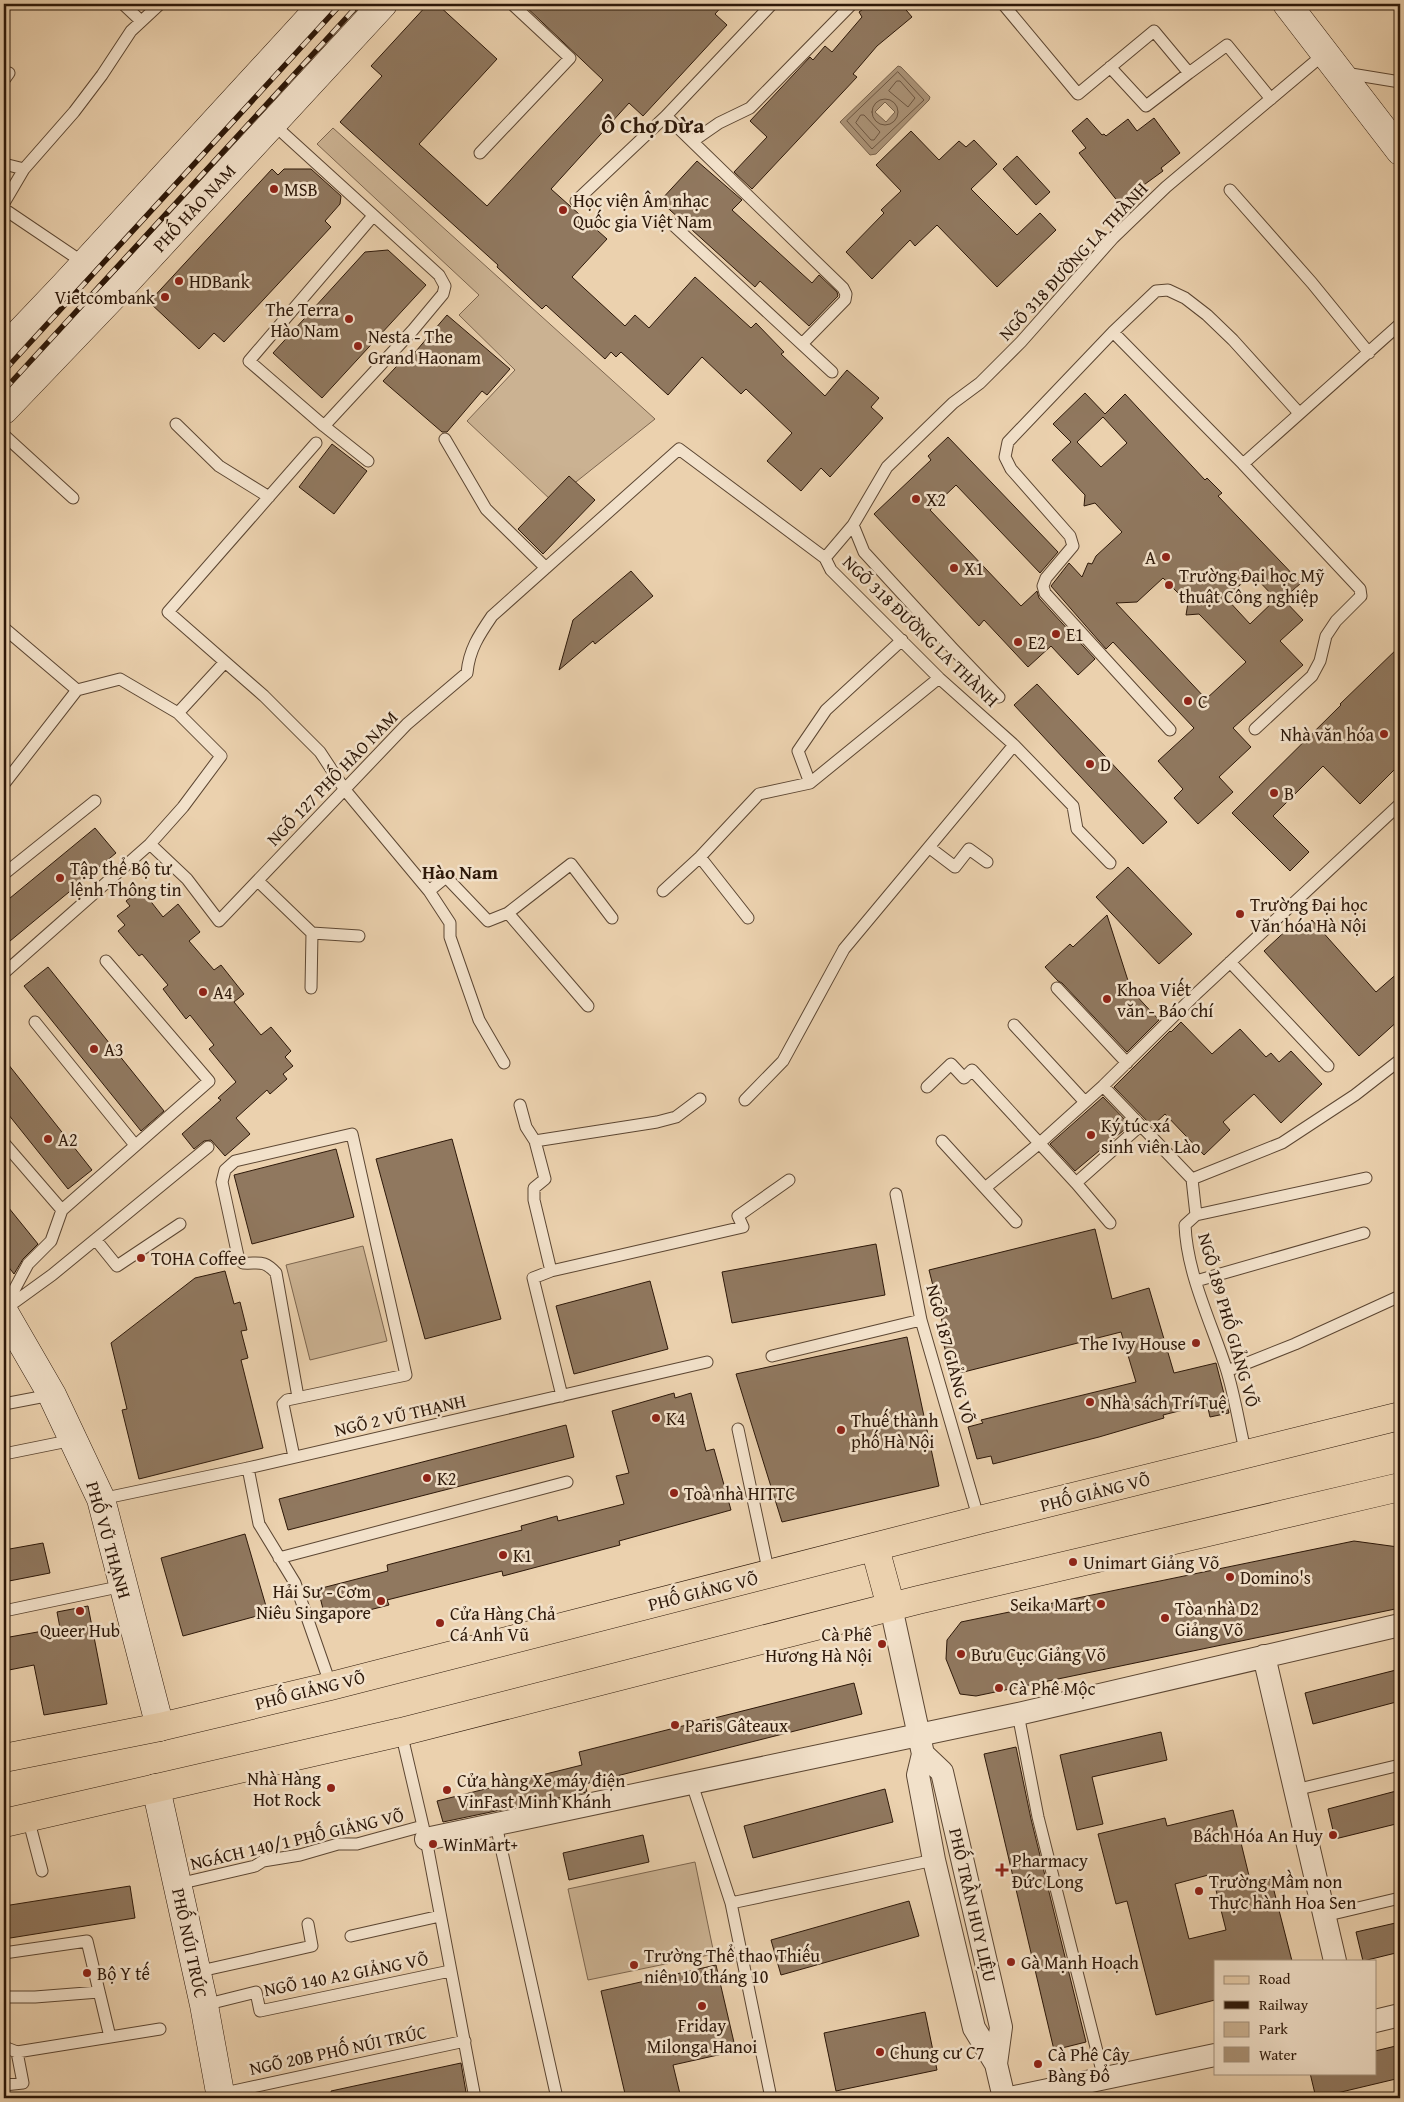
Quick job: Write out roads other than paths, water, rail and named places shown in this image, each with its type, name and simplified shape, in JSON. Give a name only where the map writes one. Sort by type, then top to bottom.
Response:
[{"type":"main road","points":[[4,349],[323,4]]},
{"type":"main road","points":[[1287,4],[1400,151]]},
{"type":"main road","name":"PHỐ HÀO NAM","points":[[4,410],[116,293],[378,6]]},
{"type":"main road","points":[[84,263],[116,293]]},
{"type":"main road","name":"PHỐ VŨ THẠNH","points":[[4,1310],[52,1395],[101,1499],[160,1727]]},
{"type":"main road","name":"PHỐ GIẢNG VÕ","points":[[4,1758],[160,1727],[331,1686],[979,1520],[1400,1416]]},
{"type":"main road","points":[[16,1820],[401,1732],[891,1607],[1400,1486]]},
{"type":"main road","points":[[875,1548],[891,1607]]},
{"type":"main road","name":"PHỐ NÚI TRÚC","points":[[156,1788],[204,2005],[220,2096]]},
{"type":"street","name":"PHỐ TRẦN HUY LIỆU","points":[[891,1607],[921,1745],[918,1775],[934,1860],[974,2028],[996,2064],[1004,2098]]},
{"type":"street","points":[[425,1833],[496,1825],[692,1784],[921,1745],[1018,1714],[1400,1624]]},
{"type":"street","points":[[1264,1656],[1335,1960]]},
{"type":"street","name":"PHỐ TRẦN HUY LIỆU","points":[[921,1745],[942,1772],[1001,2027],[996,2064]]},
{"type":"street","points":[[1376,2021],[1400,2015]]},
{"type":"street","points":[[1010,2098],[1214,2055]]},
{"type":"lane","points":[[123,4],[141,21]]},
{"type":"lane","points":[[4,204],[24,169],[74,112],[102,75],[131,31],[160,4]]},
{"type":"lane","points":[[480,153],[570,58],[512,4]]},
{"type":"lane","points":[[576,202],[666,116],[772,4]]},
{"type":"lane","points":[[692,141],[719,123],[750,108],[852,4]]},
{"type":"lane","points":[[1003,4],[1078,94],[1154,31],[1189,73]]},
{"type":"lane","points":[[1110,67],[1146,106],[1226,45],[1271,99]]},
{"type":"lane","points":[[1331,63],[1400,82]]},
{"type":"lane","name":"NGÕ 318 ĐƯỜNG LA THÀNH","points":[[1110,863],[1077,829],[1074,806],[1014,745],[939,678],[831,570],[824,558],[853,525],[886,467],[953,403],[980,383],[1021,342],[1114,238],[1166,187],[1271,99],[1331,63]]},
{"type":"lane","points":[[666,116],[733,179],[843,288],[846,294],[845,300],[802,344]]},
{"type":"lane","points":[[272,123],[439,275],[446,286],[443,294],[413,330],[324,426]]},
{"type":"lane","points":[[4,164],[24,169]]},
{"type":"lane","points":[[1230,190],[1312,283],[1369,354]]},
{"type":"lane","points":[[4,209],[84,263]]},
{"type":"lane","points":[[368,461],[324,426],[249,360],[373,216]]},
{"type":"lane","points":[[671,223],[832,372]]},
{"type":"lane","points":[[1170,730],[1045,593],[1043,586],[1046,578],[1073,546],[1070,536],[1010,469],[1005,457],[1008,442],[1148,296],[1156,291],[1168,290],[1185,298],[1207,315],[1233,340],[1299,413]]},
{"type":"lane","points":[[1242,464],[1369,354],[1400,324]]},
{"type":"lane","points":[[1113,332],[1242,464],[1360,589],[1361,596],[1336,620],[1326,636],[1320,661],[1312,676],[1255,729]]},
{"type":"lane","points":[[176,424],[219,466],[269,497]]},
{"type":"lane","points":[[4,435],[73,498]]},
{"type":"lane","points":[[446,439],[486,509],[546,568]]},
{"type":"lane","points":[[316,443],[168,612],[264,696],[320,752],[345,790],[429,891],[450,923],[450,936],[479,1020],[504,1063]]},
{"type":"lane","name":"NGÕ 127 PHỐ HÀO NAM","points":[[150,844],[187,880],[219,921],[407,724],[467,673],[473,644],[492,616],[679,449],[824,558]]},
{"type":"lane","points":[[853,525],[864,552],[952,649],[999,697]]},
{"type":"lane","points":[[4,628],[77,690]]},
{"type":"lane","points":[[810,783],[798,751],[826,710],[902,640]]},
{"type":"lane","points":[[178,713],[225,662]]},
{"type":"lane","points":[[663,892],[700,858],[759,794],[810,783],[939,678]]},
{"type":"lane","points":[[4,784],[77,690],[120,679],[178,713],[221,756],[183,807],[150,844],[4,973]]},
{"type":"lane","points":[[745,1100],[783,1061],[844,949],[1014,745]]},
{"type":"lane","points":[[4,874],[95,802]]},
{"type":"lane","points":[[985,1188],[1041,1142],[1103,1086],[1230,962],[1400,804]]},
{"type":"lane","points":[[930,848],[955,867],[969,849],[987,862]]},
{"type":"lane","points":[[700,858],[748,918]]},
{"type":"lane","points":[[429,891],[446,877],[488,922],[508,913],[571,864],[612,918]]},
{"type":"lane","points":[[258,880],[312,933],[359,936]]},
{"type":"lane","points":[[508,913],[588,1006]]},
{"type":"lane","points":[[311,988],[312,933]]},
{"type":"lane","points":[[4,1310],[28,1264],[51,1241],[62,1210],[209,1081],[106,961]]},
{"type":"lane","points":[[1230,962],[1328,1066]]},
{"type":"lane","points":[[1057,988],[1131,1059]]},
{"type":"lane","points":[[35,1022],[135,1145]]},
{"type":"lane","points":[[1014,1025],[1085,1102]]},
{"type":"lane","points":[[1103,1086],[1192,1179],[1282,1143],[1355,1095],[1400,1060]]},
{"type":"lane","points":[[927,1087],[951,1064],[964,1078],[972,1070],[1041,1142],[1110,1223]]},
{"type":"lane","points":[[535,1141],[657,1122],[676,1117],[700,1099]]},
{"type":"lane","points":[[520,1105],[526,1127],[535,1141],[544,1179],[534,1188],[534,1200],[551,1271]]},
{"type":"lane","points":[[1076,1183],[1140,1126]]},
{"type":"lane","points":[[294,1457],[283,1404],[287,1400],[406,1375],[352,1134],[235,1161],[225,1170],[222,1182],[238,1256],[243,1263],[259,1261],[276,1272],[298,1397]]},
{"type":"lane","points":[[942,1141],[1016,1222]]},
{"type":"lane","points":[[4,1143],[62,1210]]},
{"type":"lane","points":[[4,1310],[96,1240],[158,1186],[208,1147]]},
{"type":"lane","points":[[1196,1215],[1366,1178]]},
{"type":"lane","name":"NGÕ 189 PHỐ GIẢNG VÕ","points":[[1192,1179],[1196,1215],[1185,1225],[1186,1239],[1196,1281],[1227,1371],[1246,1454]]},
{"type":"lane","points":[[562,1396],[533,1278],[551,1271],[743,1227],[738,1216],[789,1180]]},
{"type":"lane","name":"NGÕ 187 GIẢNG VÕ","points":[[896,1194],[921,1320],[979,1520]]},
{"type":"lane","points":[[96,1240],[117,1266],[180,1224]]},
{"type":"lane","points":[[1196,1281],[1364,1233]]},
{"type":"lane","points":[[1227,1371],[1295,1344],[1400,1296]]},
{"type":"lane","points":[[772,1356],[921,1320]]},
{"type":"lane","name":"NGÕ 2 VŨ THẠNH","points":[[101,1499],[248,1468],[707,1362]]},
{"type":"lane","points":[[4,1404],[52,1395]]},
{"type":"lane","points":[[738,1429],[769,1574]]},
{"type":"lane","points":[[4,1454],[74,1440]]},
{"type":"lane","points":[[248,1468],[259,1524],[295,1583],[331,1686]]},
{"type":"lane","points":[[279,1558],[567,1482]]},
{"type":"lane","points":[[4,1610],[123,1586]]},
{"type":"lane","points":[[1018,1714],[1038,1817],[1104,2079]]},
{"type":"lane","points":[[401,1732],[425,1833],[475,2098]]},
{"type":"lane","points":[[1295,1790],[1400,1765]]},
{"type":"lane","points":[[692,1784],[731,1903],[771,2098]]},
{"type":"lane","points":[[16,1820],[42,1871]]},
{"type":"lane","points":[[496,1825],[557,2098]]},
{"type":"lane","name":"NGÁCH 140/1 PHỐ GIẢNG VÕ","points":[[178,1884],[338,1844],[357,1844],[425,1833]]},
{"type":"lane","points":[[731,1903],[934,1860]]},
{"type":"lane","points":[[1324,1916],[1400,1898]]},
{"type":"lane","points":[[351,1936],[440,1916]]},
{"type":"lane","points":[[196,1972],[312,1946],[308,1924]]},
{"type":"lane","points":[[4,1952],[86,1941],[110,2037]]},
{"type":"lane","name":"NGÕ 140 A2 GIẢNG VÕ","points":[[204,2005],[256,1992],[260,2010],[450,1971]]},
{"type":"lane","points":[[4,1997],[35,1997],[99,1992]]},
{"type":"lane","points":[[4,2047],[17,2052],[160,2029]]},
{"type":"lane","name":"NGÕ 20B PHỐ NÚI TRÚC","points":[[220,2096],[464,2041]]},
{"type":"lane","points":[[4,2085],[23,2083],[17,2052]]},
{"type":"water","points":[[898,66],[930,97],[876,154],[870,155],[840,122]],"holes":[[[885,102],[895,112],[886,122],[875,112]]]},
{"type":"railway","points":[[4,371],[341,4]]},
{"type":"railway","points":[[4,390],[359,4]]},
{"type":"place","name":"MSB","points":[[274,189]]},
{"type":"place","name":"Học viện Âm nhạc Quốc gia Việt Nam","points":[[563,210]]},
{"type":"place","name":"HDBank","points":[[179,281]]},
{"type":"place","name":"Vietcombank","points":[[165,297]]},
{"type":"place","name":"The Terra Hào Nam","points":[[349,319]]},
{"type":"place","name":"Nesta - The Grand Haonam","points":[[358,346]]},
{"type":"place","name":"X2","points":[[916,499]]},
{"type":"place","name":"A","points":[[1166,557]]},
{"type":"place","name":"X1","points":[[954,568]]},
{"type":"place","name":"Trường Đại học Mỹ thuật Công nghiệp","points":[[1169,585]]},
{"type":"place","name":"E1","points":[[1056,634]]},
{"type":"place","name":"E2","points":[[1018,642]]},
{"type":"place","name":"C","points":[[1188,701]]},
{"type":"place","name":"Nhà văn hóa","points":[[1384,734]]},
{"type":"place","name":"D","points":[[1090,764]]},
{"type":"place","name":"B","points":[[1274,793]]},
{"type":"place","name":"Tập thể Bộ tư lệnh Thông tin","points":[[60,878]]},
{"type":"place","name":"Trường Đại học Văn hóa Hà Nội","points":[[1240,914]]},
{"type":"place","name":"A4","points":[[203,992]]},
{"type":"place","name":"Khoa Viết văn - Báo chí","points":[[1107,999]]},
{"type":"place","name":"A3","points":[[94,1049]]},
{"type":"place","name":"Ký túc xá sinh viên Lào","points":[[1091,1135]]},
{"type":"place","name":"A2","points":[[48,1139]]},
{"type":"place","name":"TOHA Coffee","points":[[141,1258]]},
{"type":"place","name":"The Ivy House","points":[[1196,1343]]},
{"type":"place","name":"Nhà sách Trí Tuệ","points":[[1090,1402]]},
{"type":"place","name":"K4","points":[[656,1418]]},
{"type":"place","name":"Thuế thành phố Hà Nội","points":[[841,1430]]},
{"type":"place","name":"K2","points":[[427,1478]]},
{"type":"place","name":"Toà nhà HITTC","points":[[674,1493]]},
{"type":"place","name":"K1","points":[[503,1555]]},
{"type":"place","name":"Unimart Giảng Võ","points":[[1073,1562]]},
{"type":"place","name":"Domino's","points":[[1230,1577]]},
{"type":"place","name":"Hải Sư - Cơm Niêu Singapore","points":[[381,1601]]},
{"type":"place","name":"Seika Mart","points":[[1101,1604]]},
{"type":"place","name":"Queer Hub","points":[[80,1611]]},
{"type":"place","name":"Tòa nhà D2 Giảng Võ","points":[[1165,1618]]},
{"type":"place","name":"Cửa Hàng Chả Cá Anh Vũ","points":[[440,1623]]},
{"type":"place","name":"Cà Phê Hương Hà Nội","points":[[882,1644]]},
{"type":"place","name":"Bưu Cục Giảng Võ","points":[[961,1654]]},
{"type":"place","name":"Cà Phê Mộc","points":[[999,1688]]},
{"type":"place","name":"Paris Gâteaux","points":[[675,1725]]},
{"type":"place","name":"Nhà Hàng Hot Rock","points":[[331,1788]]},
{"type":"place","name":"Cửa hàng Xe máy điện VinFast Minh Khánh","points":[[447,1790]]},
{"type":"place","name":"Bách Hóa An Huy","points":[[1333,1835]]},
{"type":"place","name":"WinMart+","points":[[433,1844]]},
{"type":"place","name":"Pharmacy Đức Long","points":[[1002,1870]]},
{"type":"place","name":"Trường Mầm non Thực hành Hoa Sen","points":[[1199,1891]]},
{"type":"place","name":"Gà Mạnh Hoạch","points":[[1011,1962]]},
{"type":"place","name":"Trường Thể thao Thiếu niên 10 tháng 10","points":[[634,1965]]},
{"type":"place","name":"Bộ Y tế","points":[[87,1973]]},
{"type":"place","name":"Friday Milonga Hanoi","points":[[702,2006]]},
{"type":"place","name":"Chung cư C7","points":[[880,2052]]},
{"type":"place","name":"Cà Phê Cây Bàng Đổ","points":[[1038,2064]]},
{"type":"district","name":"Ô Chợ Dừa","points":[[653,125]]},
{"type":"district","name":"Hào Nam","points":[[460,872]]}]
